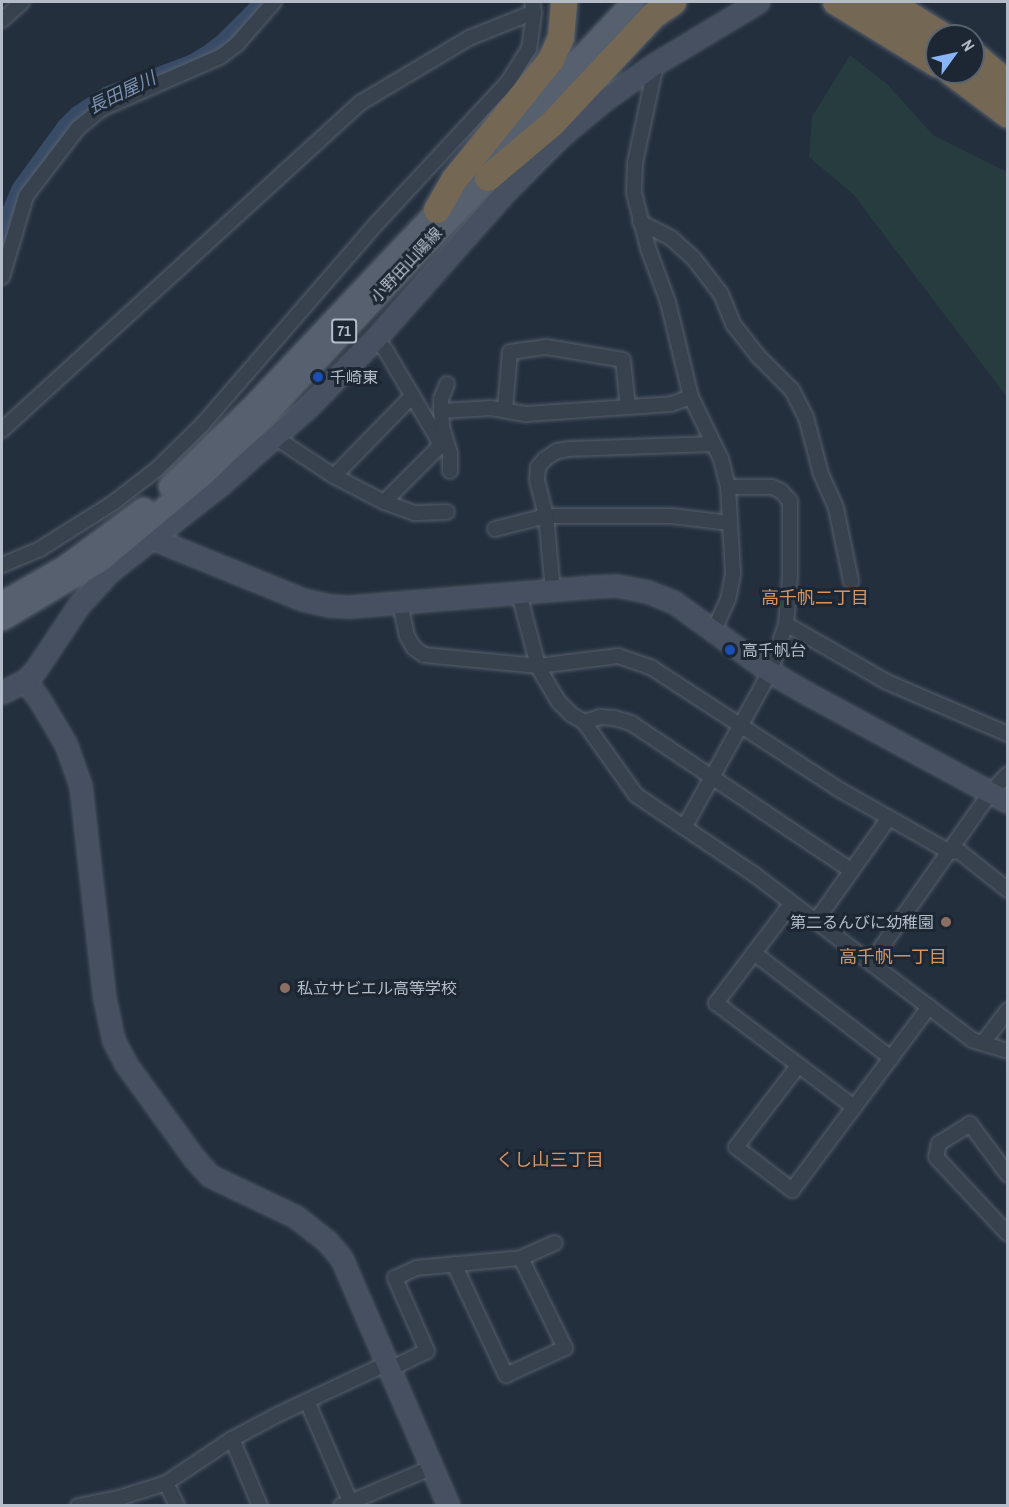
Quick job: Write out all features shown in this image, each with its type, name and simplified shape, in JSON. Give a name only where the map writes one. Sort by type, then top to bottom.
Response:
[{"type":"highway","points":[[437,210],[455,179],[551,60],[561,38],[564,2]]},
{"type":"highway","points":[[488,178],[552,123],[654,15],[673,2]]},
{"type":"highway","points":[[836,2],[925,55]]},
{"type":"highway","points":[[874,2],[925,51]]},
{"type":"highway","points":[[888,2],[925,25]]},
{"type":"highway","points":[[912,2],[938,24]]},
{"type":"highway","points":[[985,65],[1008,84]]},
{"type":"highway","points":[[967,84],[1008,115]]},
{"type":"main road","name":"小野田山陽線","points":[[2,602],[66,565],[152,501],[253,405],[632,2]]},
{"type":"main road","name":"小野田山陽線","points":[[2,619],[101,560],[205,473],[266,414],[651,2]]},
{"type":"street","points":[[2,20],[22,2]]},
{"type":"street","points":[[2,278],[26,196],[78,128],[109,105],[220,57],[237,44],[274,2]]},
{"type":"street","points":[[2,693],[26,681],[94,586],[276,438],[376,339],[505,194],[563,135],[605,100],[656,64],[759,2]]},
{"type":"street","points":[[2,430],[360,103],[469,38],[533,7]]},
{"type":"street","points":[[2,565],[40,549],[113,503],[157,469],[202,425],[378,222],[508,82],[529,49],[533,7]]},
{"type":"street","points":[[656,64],[635,163],[634,193],[640,222],[668,302],[691,397],[721,459],[728,487],[733,574],[728,599],[714,631]]},
{"type":"street","points":[[640,222],[671,238],[694,259],[721,294],[733,324],[758,356],[792,390],[806,417],[821,474],[836,508],[851,581]]},
{"type":"street","points":[[432,237],[451,255]]},
{"type":"street","points":[[376,339],[386,351],[439,441],[438,448],[384,502]]},
{"type":"street","points":[[505,409],[510,351],[547,346],[623,360],[628,407]]},
{"type":"street","points":[[447,384],[441,399],[441,411],[442,427],[450,454],[450,471]]},
{"type":"street","points":[[334,476],[411,397]]},
{"type":"street","points":[[441,411],[505,409],[526,414],[671,404],[691,397]]},
{"type":"street","points":[[276,438],[334,476],[384,502],[415,513],[447,512]]},
{"type":"street","points":[[553,591],[546,516],[537,479],[538,467],[545,459],[557,451],[713,444]]},
{"type":"street","points":[[685,826],[770,672],[786,624],[790,576],[790,501],[781,491],[772,487],[728,487]]},
{"type":"street","points":[[495,529],[546,516],[672,516],[730,523]]},
{"type":"street","points":[[153,539],[303,600],[351,607],[617,586],[635,588],[675,603],[770,672],[1008,802]]},
{"type":"street","points":[[519,594],[538,666],[559,702],[572,715],[584,722],[636,795],[685,826],[792,903],[972,1040],[1008,1051]]},
{"type":"street","points":[[400,603],[408,636],[414,648],[424,655],[538,666],[618,656],[652,668],[840,790],[948,850],[960,852],[1008,890]]},
{"type":"street","points":[[786,624],[887,682],[1008,734]]},
{"type":"street","points":[[26,681],[66,744],[81,786],[105,999],[114,1041],[126,1064],[194,1158],[210,1176],[296,1217],[327,1241],[342,1259],[355,1283],[449,1506]]},
{"type":"street","points":[[584,722],[600,717],[614,717],[631,723],[851,870]]},
{"type":"street","points":[[871,962],[948,850],[990,793],[1008,774]]},
{"type":"street","points":[[816,921],[889,818]]},
{"type":"street","points":[[792,903],[716,1003],[854,1107]]},
{"type":"street","points":[[754,954],[891,1058]]},
{"type":"street","points":[[798,1066],[736,1147],[792,1190],[929,1007]]},
{"type":"street","points":[[983,1043],[1008,1010]]},
{"type":"street","points":[[1008,1175],[970,1124],[939,1143],[936,1156],[1008,1234]]},
{"type":"street","points":[[78,1506],[119,1498],[166,1483],[232,1439],[307,1401],[427,1351],[395,1278],[416,1268],[521,1258],[555,1243]]},
{"type":"street","points":[[454,1264],[506,1375],[565,1348],[521,1258]]},
{"type":"street","points":[[307,1401],[348,1504],[433,1467]]},
{"type":"street","points":[[232,1439],[260,1506]]},
{"type":"street","points":[[166,1483],[177,1506]]},
{"type":"green space","points":[[850,55],[888,85],[933,135],[1007,172],[1007,397],[853,194],[809,157],[812,117]]},
{"type":"waterway","name":"長田屋川","points":[[2,251],[5,228],[21,190],[66,128],[79,115],[108,96],[193,64],[223,44],[265,2]]},
{"type":"place","name":"千崎東","points":[[318,377]]},
{"type":"place","name":"高千帆台","points":[[730,650]]},
{"type":"place","name":"第二るんびに幼稚園","points":[[946,922]]},
{"type":"place","name":"私立サビエル高等学校","points":[[285,988]]},
{"type":"district","name":"高千帆二丁目","points":[[815,598]]},
{"type":"district","name":"高千帆一丁目","points":[[893,957]]},
{"type":"district","name":"くし山三丁目","points":[[550,1160]]}]
